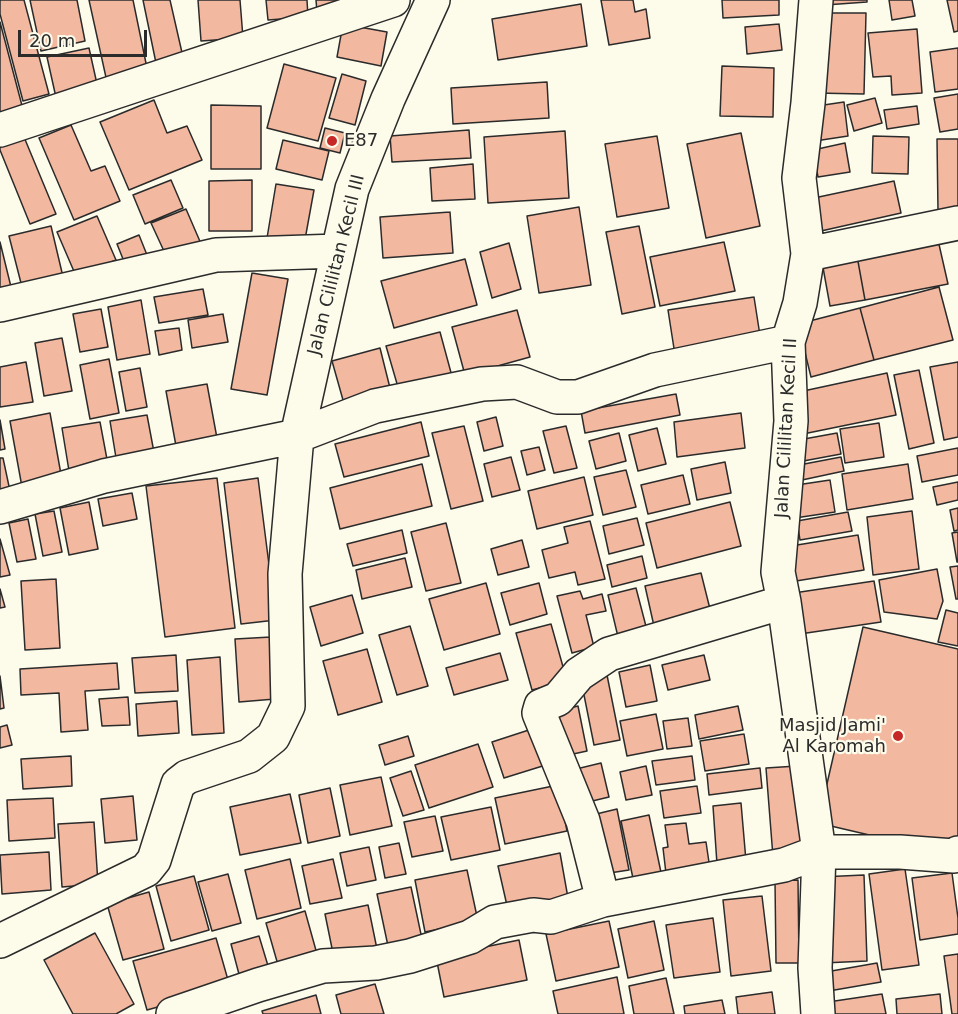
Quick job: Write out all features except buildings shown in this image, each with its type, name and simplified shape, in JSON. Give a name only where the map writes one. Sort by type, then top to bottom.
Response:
[{"type":"street","points":[[0,130],[393,0]]},
{"type":"street","name":"Jalan Cililitan Kecil III","points":[[0,941],[146,870],[154,860],[178,784],[187,777],[249,756],[273,737],[288,706],[285,574],[297,436],[352,189],[388,99],[433,0]]},
{"type":"street","name":"Jalan Cililitan Kecil II","points":[[816,0],[808,103],[799,178],[808,254],[800,303],[788,342],[791,421],[778,572],[819,852],[814,968],[818,1014]]},
{"type":"street","points":[[808,254],[957,231]]},
{"type":"street","points":[[0,305],[216,255],[338,250]]},
{"type":"street","points":[[0,507],[104,476],[297,436],[375,406],[483,384],[517,382],[557,397],[578,397],[655,370],[788,342]]},
{"type":"street","points":[[603,900],[583,821],[539,714],[541,706],[558,699],[579,674],[609,654],[784,603]]},
{"type":"street","points":[[173,1014],[323,966],[376,963],[410,956],[470,937],[495,922],[533,915],[551,917],[603,900],[784,865],[819,852],[900,852],[954,856],[958,854]]},
{"type":"place","name":"E87","points":[[332,141]]},
{"type":"place","name":"Masjid Jami' Al Karomah","points":[[898,736]]}]
